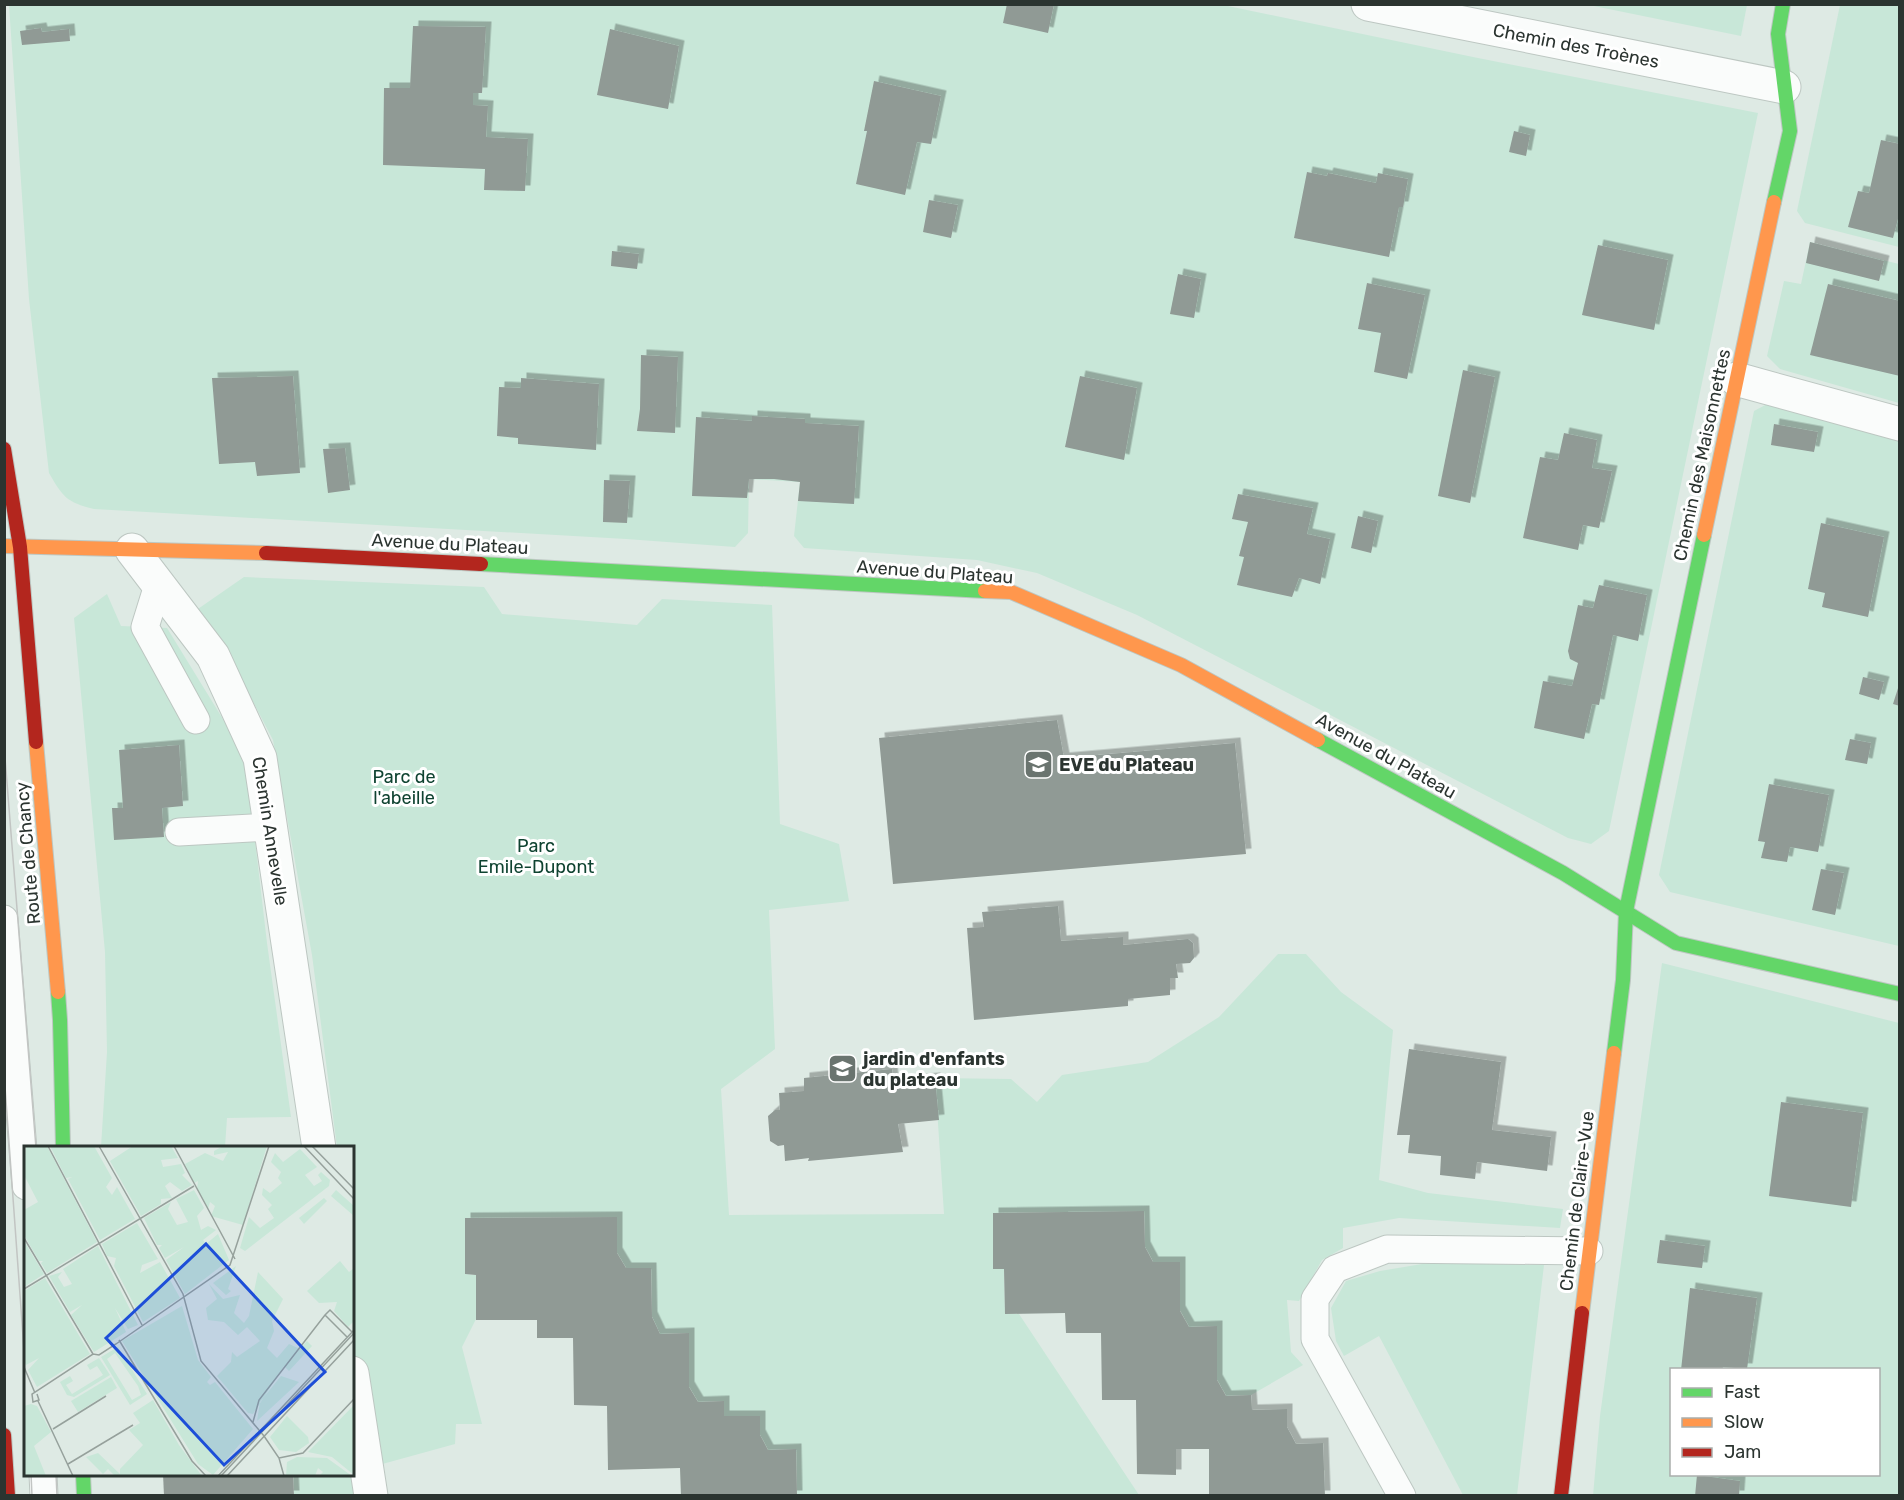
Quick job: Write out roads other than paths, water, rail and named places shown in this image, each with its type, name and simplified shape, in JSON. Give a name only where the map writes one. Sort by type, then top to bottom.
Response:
[{"type":"street","name":"Chemin des Troènes","points":[[1368,4],[1784,87]]},
{"type":"street","name":"Chemin des Maisonnettes","points":[[1626,911],[1736,379],[1790,131],[1778,34],[1783,4]]},
{"type":"street","points":[[1736,379],[1899,424]]},
{"type":"street","name":"Route de Chancy","points":[[4,449],[20,547],[60,1020],[63,1146]]},
{"type":"street","name":"Avenue du Plateau","points":[[4,546],[273,553],[1011,592],[1181,665],[1563,873],[1676,943],[1899,994]]},
{"type":"street","name":"Chemin Annevelle","points":[[132,550],[213,656],[260,758],[319,1146]]},
{"type":"street","name":"Chemin de Claire-Vue","points":[[1561,1496],[1623,980],[1626,911]]},
{"type":"street","points":[[354,1386],[371,1496]]},
{"type":"street","points":[[4,1435],[8,1496]]},
{"type":"street","points":[[82,1476],[84,1496]]},
{"type":"lane","points":[[158,585],[145,627],[196,720]]},
{"type":"lane","points":[[179,832],[270,827]]},
{"type":"lane","points":[[4,919],[24,1162]]},
{"type":"lane","points":[[1402,1496],[1315,1339],[1316,1299],[1335,1269],[1387,1249],[1589,1251]]},
{"type":"lane","points":[[43,1476],[44,1496]]},
{"type":"tram line","points":[[4,745],[36,1146]]},
{"type":"tram line","points":[[4,1073],[24,1350]]},
{"type":"tram line","points":[[31,1476],[32,1496]]},
{"type":"tram line","points":[[56,1476],[57,1496]]},
{"type":"place","name":"EVE du Plateau","points":[[1038,765]]},
{"type":"place","name":"jardin d'enfants du plateau","points":[[842,1069]]},
{"type":"park label","name":"Parc de l'abeille","points":[[404,787]]},
{"type":"park label","name":"Parc Emile-Dupont","points":[[536,856]]}]
